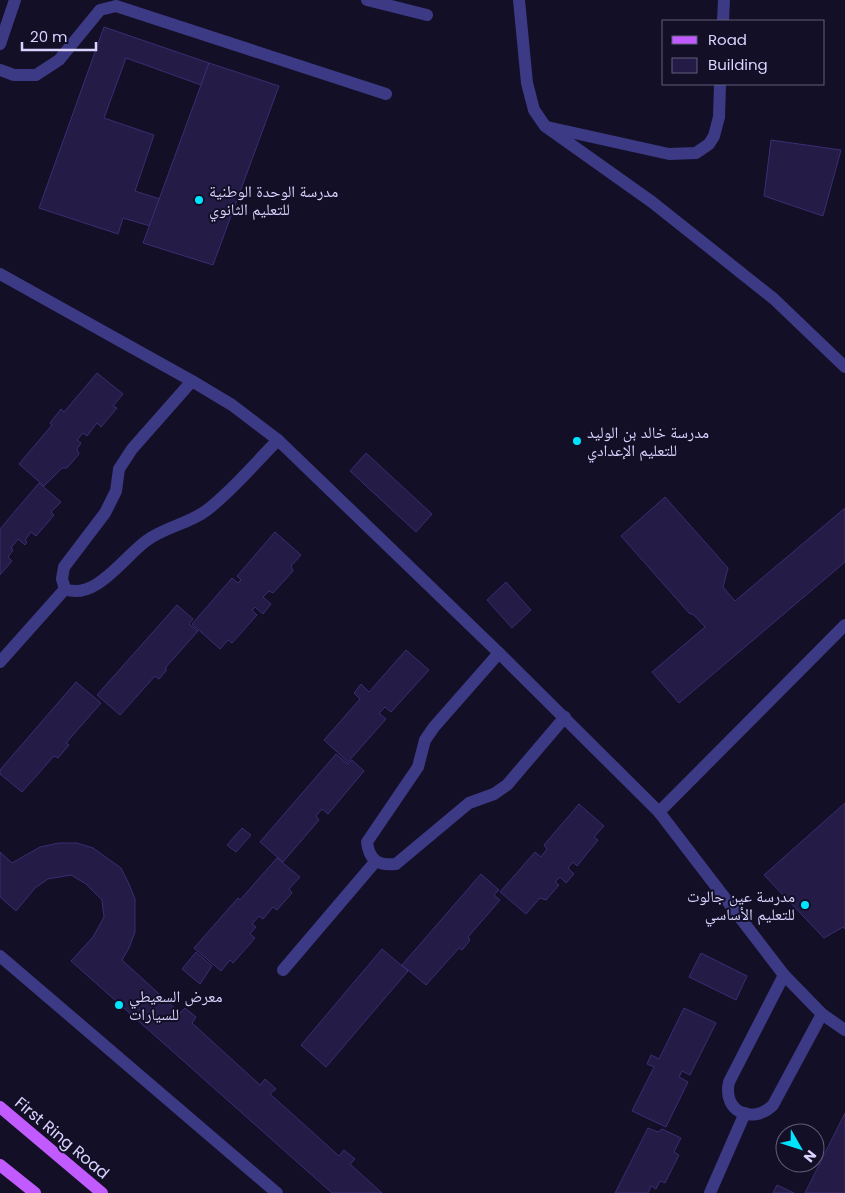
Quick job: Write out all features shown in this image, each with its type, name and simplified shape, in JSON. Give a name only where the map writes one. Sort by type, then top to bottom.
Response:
[{"type":"main road","name":"First Ring Road","points":[[0,1107],[102,1193]]},
{"type":"main road","points":[[0,1165],[35,1193]]},
{"type":"street","points":[[0,44],[15,0]]},
{"type":"street","points":[[367,0],[427,15]]},
{"type":"street","points":[[519,0],[527,83],[534,110],[545,126],[652,202],[758,287],[845,367]]},
{"type":"street","points":[[723,20],[724,0]]},
{"type":"street","points":[[0,70],[14,75],[36,75],[58,60],[100,10],[116,6],[386,94]]},
{"type":"street","points":[[545,126],[669,154],[696,152],[708,144],[714,136],[719,117],[720,85]]},
{"type":"street","points":[[0,274],[192,381],[232,405],[278,440],[565,717],[659,812],[784,975],[822,1014],[845,1030]]},
{"type":"street","points":[[192,381],[132,449],[119,469],[116,491],[105,513],[64,567],[62,579],[66,589],[75,593],[91,589],[147,540],[192,520],[207,510],[278,440]]},
{"type":"street","points":[[0,662],[66,589]]},
{"type":"street","points":[[659,812],[845,625]]},
{"type":"street","points":[[499,653],[425,740],[418,767],[367,842],[368,853],[375,862],[386,865],[396,864],[469,803],[494,794],[506,784],[565,717]]},
{"type":"street","points":[[283,970],[375,862]]},
{"type":"street","points":[[0,956],[277,1193]]},
{"type":"street","points":[[784,975],[730,1082],[727,1092],[729,1102],[736,1110],[756,1115],[765,1113],[773,1105],[822,1014]]},
{"type":"street","points":[[710,1193],[746,1113]]},
{"type":"building","points":[[104,27],[209,63],[201,85],[126,58],[104,118],[154,135],[135,191],[160,199],[150,226],[123,218],[118,234],[39,208]]},
{"type":"building","name":"مدرسة الوحدة الوطنية للتعليم الثانوي","points":[[209,63],[279,86],[213,265],[143,243]]},
{"type":"building","points":[[771,140],[841,150],[823,216],[764,196]]},
{"type":"building","points":[[97,373],[123,394],[113,406],[117,408],[101,427],[97,423],[87,436],[83,433],[77,440],[81,443],[77,449],[79,454],[67,468],[62,468],[44,486],[19,464],[52,425],[50,423],[61,409],[64,412]]},
{"type":"building","points":[[366,453],[432,514],[416,532],[350,471]]},
{"type":"building","points":[[39,483],[61,502],[51,512],[54,515],[36,536],[31,532],[25,540],[27,542],[25,545],[18,539],[11,548],[13,550],[8,557],[12,561],[0,575],[0,529]]},
{"type":"building","name":"مدرسة خالد بن الوليد للتعليم الإعدادي","points":[[665,497],[728,568],[723,587],[735,601],[845,508],[845,562],[679,703],[652,672],[705,627],[694,615],[689,613],[621,536]]},
{"type":"building","points":[[275,532],[301,555],[291,566],[293,571],[273,593],[269,591],[263,597],[271,604],[263,614],[255,607],[252,610],[257,615],[232,643],[228,640],[220,649],[192,624],[232,578],[238,583],[241,580],[237,576]]},
{"type":"building","points":[[506,582],[531,610],[512,628],[487,600]]},
{"type":"building","points":[[177,605],[193,619],[189,624],[198,631],[166,667],[166,671],[159,679],[155,676],[120,715],[97,695]]},
{"type":"building","points":[[406,650],[429,670],[391,712],[385,707],[379,713],[386,719],[348,762],[324,740],[360,699],[354,693],[361,684],[369,692]]},
{"type":"building","points":[[76,682],[101,703],[66,743],[69,745],[58,758],[54,756],[22,792],[0,774],[0,770]]},
{"type":"building","points":[[336,754],[348,764],[352,760],[364,771],[328,814],[322,809],[316,816],[319,820],[283,862],[260,842]]},
{"type":"building","name":"مدرسة عين جالوت للتعليم الأساسي","points":[[845,803],[845,929],[843,927],[824,938],[764,875]]},
{"type":"building","points":[[579,804],[604,826],[594,837],[598,840],[577,866],[573,862],[568,868],[574,874],[566,883],[560,877],[555,882],[559,885],[546,900],[540,898],[526,914],[500,892],[535,852],[541,857],[547,849],[544,845]]},
{"type":"building","points":[[242,828],[251,835],[236,852],[227,845]]},
{"type":"building","points":[[59,843],[77,843],[93,848],[121,868],[135,899],[135,932],[122,960],[180,1013],[185,1008],[196,1017],[192,1023],[260,1085],[265,1079],[276,1089],[270,1094],[339,1156],[344,1150],[355,1159],[350,1164],[382,1193],[332,1193],[71,961],[93,937],[104,917],[102,900],[86,884],[71,875],[48,879],[35,888],[16,911],[0,897],[0,852],[12,863],[40,847]]},
{"type":"building","points":[[277,858],[300,877],[289,889],[292,893],[277,910],[273,907],[263,919],[259,916],[252,924],[256,927],[250,934],[255,938],[233,963],[230,960],[221,971],[194,948],[238,898],[240,900]]},
{"type":"building","points":[[481,874],[499,890],[494,895],[500,900],[468,937],[470,940],[462,950],[459,948],[426,985],[402,965]]},
{"type":"building","points":[[382,949],[408,971],[326,1067],[301,1045]]},
{"type":"building","points":[[196,952],[212,966],[200,984],[182,969]]},
{"type":"building","points":[[701,953],[747,976],[736,1000],[689,977]]},
{"type":"building","points":[[684,1008],[716,1023],[690,1075],[682,1071],[679,1077],[688,1082],[666,1127],[632,1111],[654,1067],[647,1064],[651,1055],[659,1059]]},
{"type":"building","points":[[845,1113],[845,1193],[805,1193],[815,1173],[825,1173],[825,1153]]},
{"type":"building","points":[[648,1128],[658,1132],[662,1129],[681,1138],[674,1152],[679,1155],[665,1183],[660,1181],[656,1189],[651,1186],[648,1193],[615,1193]]},
{"type":"building","points":[[777,1185],[794,1193],[773,1193]]},
{"type":"place","name":"مدرسة الوحدة الوطنية للتعليم الثانوي","points":[[199,200]]},
{"type":"place","name":"مدرسة خالد بن الوليد للتعليم الإعدادي","points":[[577,441]]},
{"type":"place","name":"مدرسة عين جالوت للتعليم الأساسي","points":[[805,905]]},
{"type":"place","name":"معرض السعيطي للسيارات","points":[[119,1005]]}]
